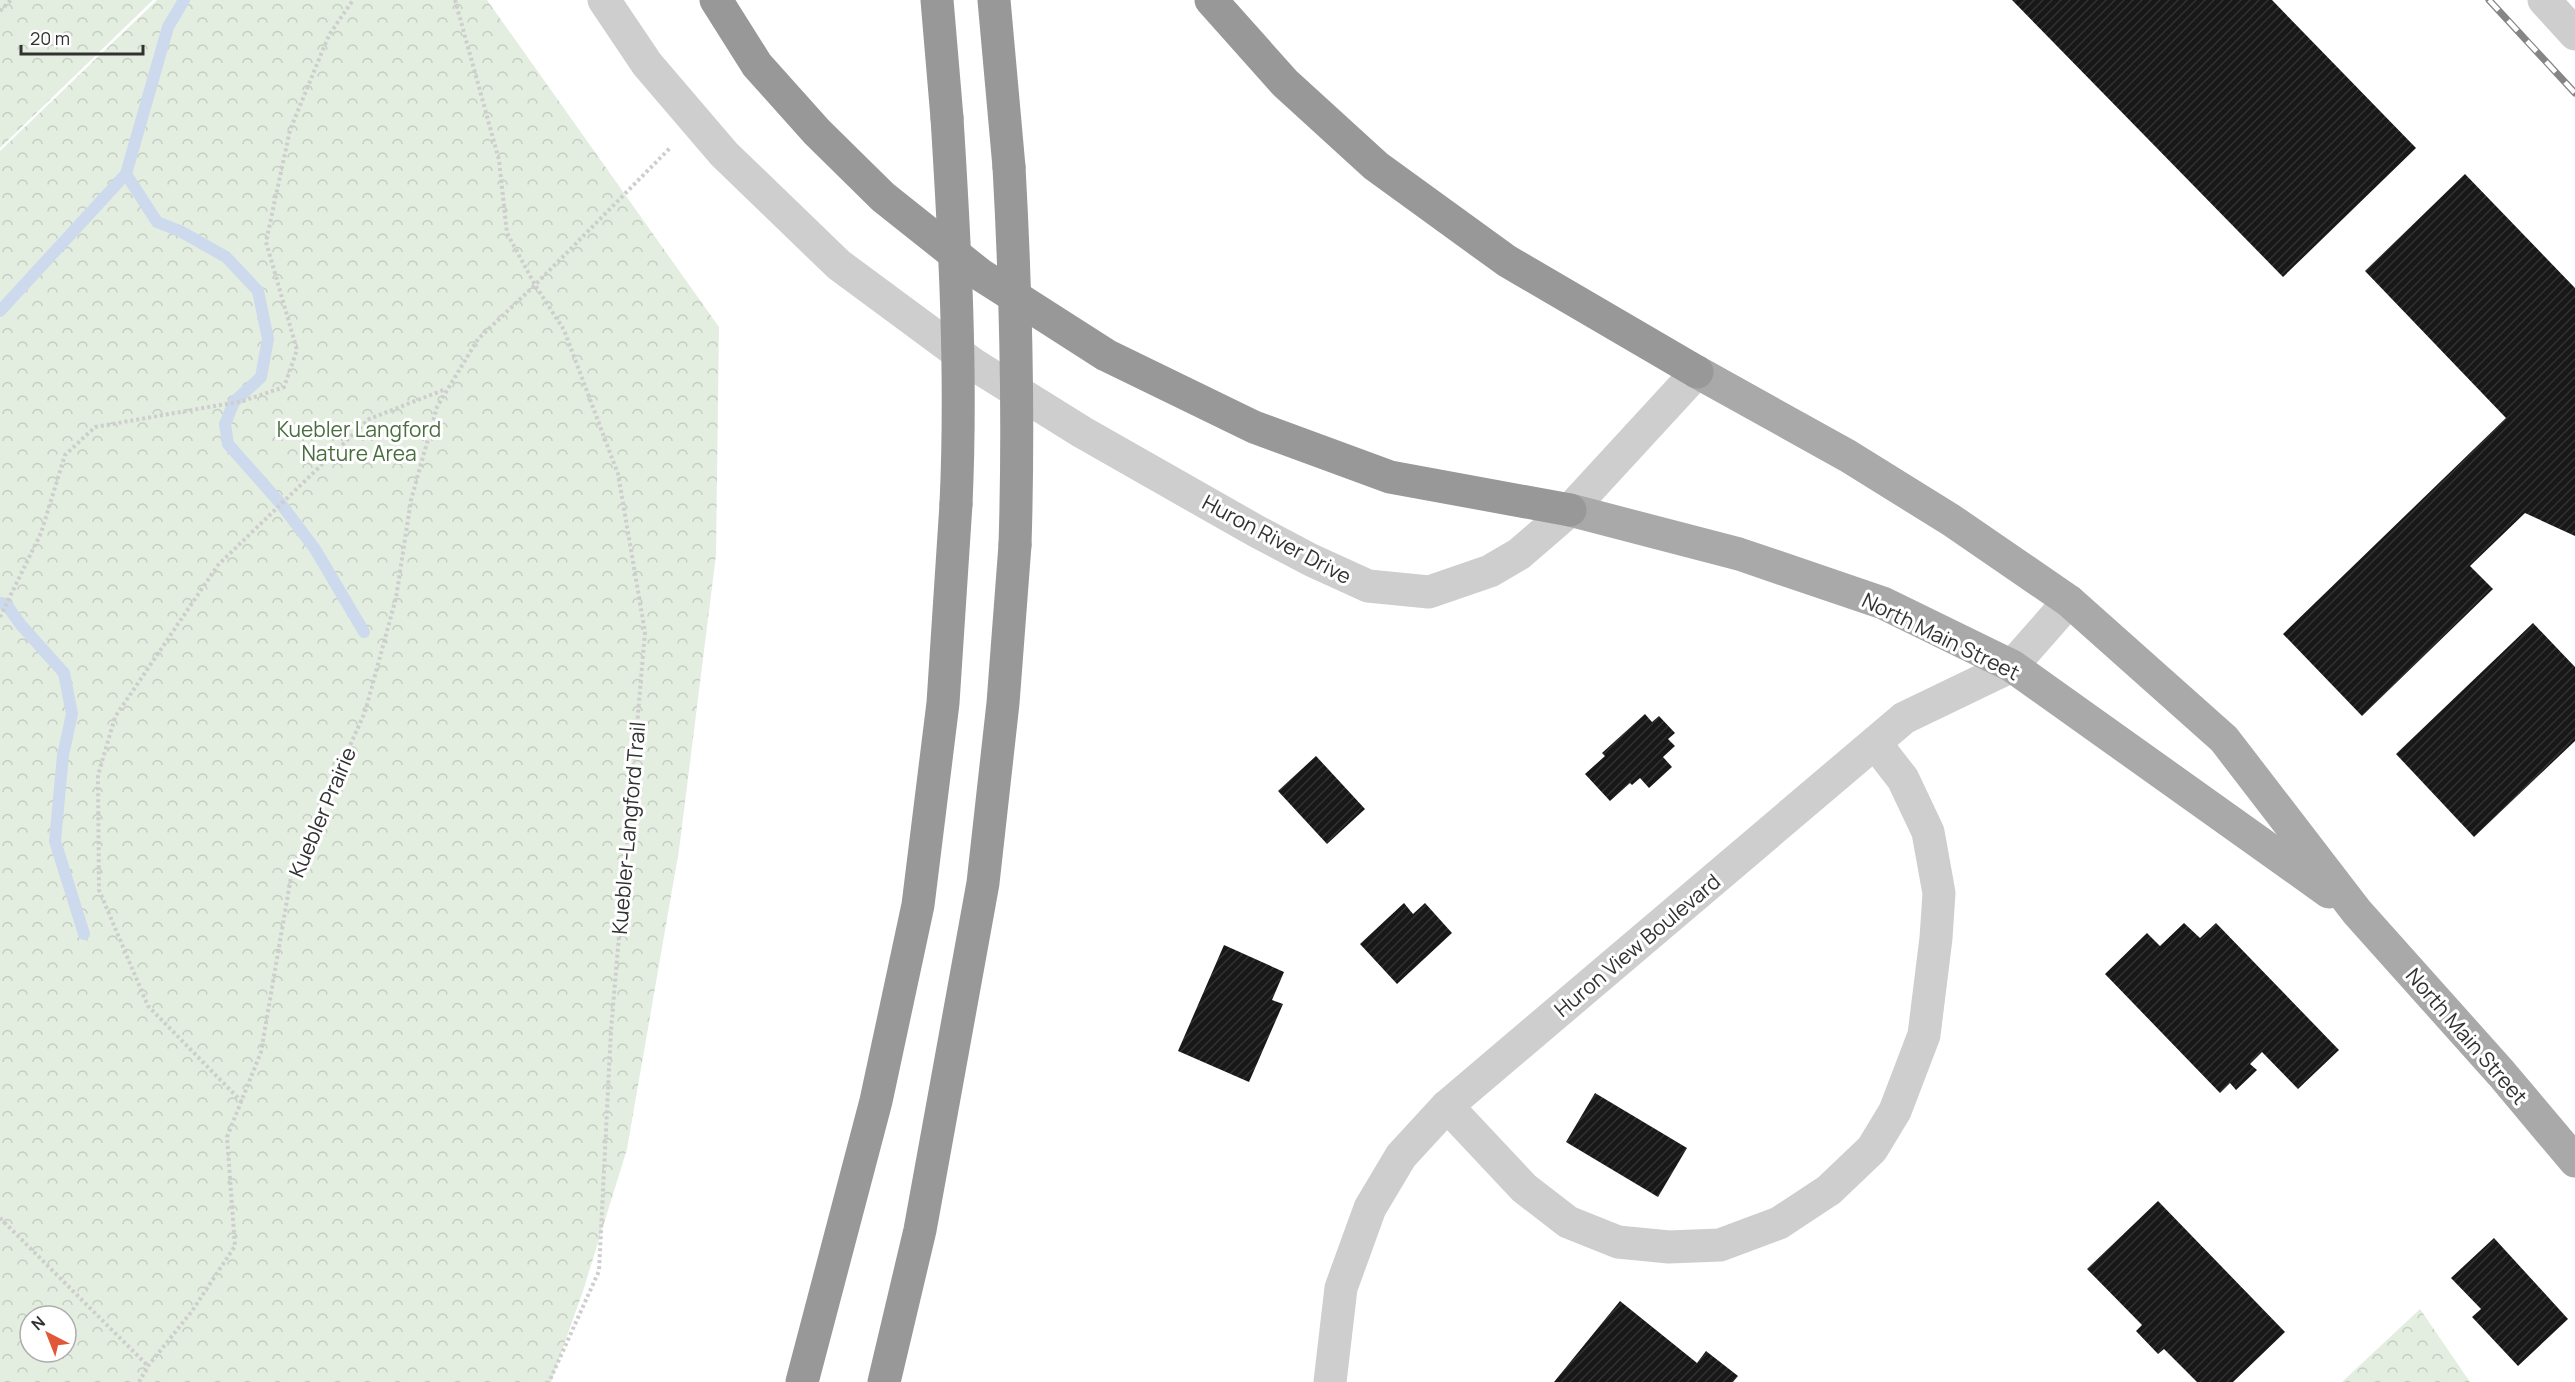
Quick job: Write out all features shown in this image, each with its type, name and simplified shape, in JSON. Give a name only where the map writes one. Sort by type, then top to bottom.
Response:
[{"type":"highway","points":[[717,0],[757,65],[818,132],[883,196],[981,275],[1106,355],[1254,427],[1390,477],[1570,510]]},
{"type":"highway","points":[[802,1382],[876,1101],[918,905],[943,703],[959,435],[953,221],[937,0]]},
{"type":"highway","points":[[884,1382],[920,1230],[983,883],[1003,703],[1014,545],[1018,431],[1017,310],[1009,166],[994,0]]},
{"type":"highway","points":[[1211,0],[1285,83],[1376,166],[1507,261],[1697,372]]},
{"type":"main road","name":"North Main Street","points":[[1697,372],[1848,456],[1951,520],[2069,601],[2224,739],[2357,912],[2501,1073],[2575,1161]]},
{"type":"main road","name":"North Main Street","points":[[1570,510],[1738,554],[1883,603],[2012,666],[2357,912]]},
{"type":"street","name":"Huron River Drive","points":[[604,0],[647,64],[724,154],[839,265],[973,364],[1082,432],[1256,531],[1368,586],[1429,592],[1480,574],[1519,554],[1570,510],[1697,372]]},
{"type":"street","points":[[2544,0],[2575,34]]},
{"type":"street","name":"Huron View Boulevard","points":[[1330,1382],[1341,1288],[1370,1208],[1401,1156],[1447,1106],[1904,718],[2012,666],[2069,601]]},
{"type":"street","points":[[1447,1106],[1524,1188],[1568,1222],[1618,1242],[1669,1247],[1720,1245],[1779,1223],[1828,1190],[1872,1149],[1895,1111],[1924,1035],[1936,938],[1939,893],[1928,832],[1903,779],[1875,743]]},
{"type":"path","points":[[0,11],[11,0]]},
{"type":"path","points":[[0,617],[41,533],[65,455],[95,427],[243,401],[284,387],[297,350],[266,242],[290,130],[329,35],[353,0]]},
{"type":"path","name":"Kuebler-Langford Trail","points":[[455,0],[499,160],[507,233],[535,285],[564,330],[618,474],[645,632],[611,1030],[598,1271],[549,1382]]},
{"type":"path","name":"Kuebler Prairie","points":[[139,1382],[148,1366],[192,1311],[235,1246],[227,1137],[261,1052],[291,877],[366,712],[396,598],[411,500],[437,407],[478,339],[535,285],[696,121]]},
{"type":"path","points":[[242,1102],[148,1006],[99,890],[98,775],[115,717],[218,565],[369,419],[447,389]]},
{"type":"path","points":[[0,1218],[148,1366]]},
{"type":"green space","points":[[0,0],[153,0],[0,148]]},
{"type":"green space","name":"Kuebler Langford Nature Area","points":[[157,0],[487,0],[719,327],[716,555],[679,850],[627,1149],[584,1288],[551,1382],[0,1382],[0,151]]},
{"type":"green space","points":[[2420,1309],[2470,1382],[2342,1382]]},
{"type":"building","points":[[2012,0],[2272,0],[2416,148],[2283,277]]},
{"type":"building","points":[[2465,174],[2575,288],[2575,536],[2525,513],[2470,566],[2493,589],[2362,716],[2283,634],[2506,418],[2365,271]]},
{"type":"building","points":[[2533,623],[2575,667],[2575,741],[2474,837],[2396,754]]},
{"type":"building","points":[[1645,714],[1652,722],[1659,716],[1675,733],[1668,739],[1675,746],[1663,757],[1672,767],[1649,788],[1640,778],[1632,785],[1630,783],[1610,801],[1585,774],[1605,756],[1602,753]]},
{"type":"building","points":[[1316,756],[1365,809],[1327,844],[1278,791]]},
{"type":"building","points":[[1404,903],[1413,914],[1425,903],[1452,933],[1397,984],[1360,944]]},
{"type":"building","points":[[2184,923],[2200,938],[2216,923],[2339,1050],[2298,1089],[2262,1052],[2250,1064],[2257,1070],[2236,1090],[2230,1083],[2220,1093],[2105,974],[2147,933],[2160,946]]},
{"type":"building","points":[[1224,945],[1284,972],[1272,1000],[1283,1004],[1249,1082],[1178,1051]]},
{"type":"building","points":[[1595,1093],[1687,1148],[1658,1197],[1566,1142]]},
{"type":"building","points":[[2158,1201],[2285,1332],[2233,1382],[2197,1382],[2164,1349],[2158,1354],[2136,1331],[2142,1325],[2087,1269]]},
{"type":"building","points":[[2494,1238],[2568,1319],[2518,1366],[2472,1317],[2481,1309],[2451,1278]]},
{"type":"building","points":[[1620,1301],[1697,1363],[1706,1351],[1738,1376],[1733,1382],[1554,1382]]},
{"type":"waterway","points":[[0,311],[126,174],[168,27],[184,0]]},
{"type":"waterway","points":[[126,174],[157,222],[180,231],[226,257],[258,291],[268,339],[261,377],[234,402],[225,424],[228,444],[281,504],[315,549],[364,632]]},
{"type":"waterway","points":[[0,603],[6,604],[21,625],[64,673],[72,714],[63,755],[55,841],[84,934]]},
{"type":"railway","points":[[2489,0],[2575,93]]}]
